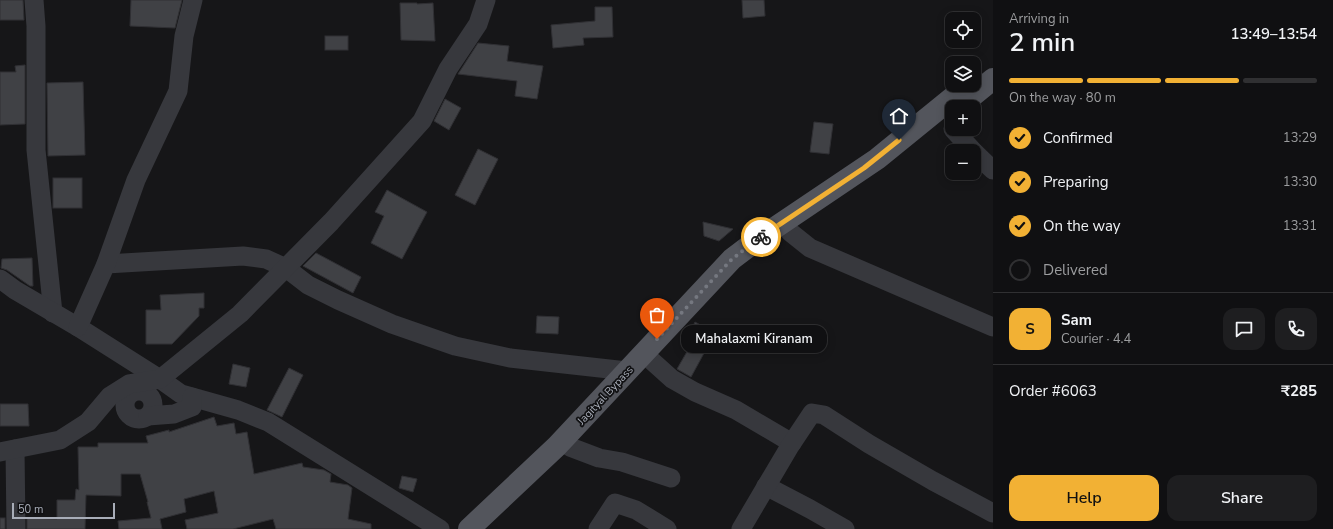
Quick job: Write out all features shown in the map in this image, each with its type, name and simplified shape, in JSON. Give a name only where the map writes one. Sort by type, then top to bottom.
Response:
[{"type":"main road","points":[[981,74],[993,64]]},
{"type":"main road","name":"Jagityal Bypass","points":[[971,100],[993,79]]},
{"type":"main road","name":"Jagityal Bypass","points":[[469,529],[557,446],[732,259],[757,240],[877,159],[959,92]]},
{"type":"main road","name":"Jagityal Bypass","points":[[487,529],[522,499],[720,288],[740,270],[790,232],[945,124]]},
{"type":"street","points":[[34,0],[36,26],[36,150],[53,313]]},
{"type":"street","points":[[78,327],[106,264],[136,180],[178,90],[184,36],[193,0]]},
{"type":"street","points":[[133,387],[160,378],[240,314],[331,222],[422,121],[448,69],[478,24],[486,0]]},
{"type":"street","points":[[981,158],[993,170]]},
{"type":"street","points":[[790,232],[810,248],[993,327]]},
{"type":"street","points":[[106,264],[243,256],[266,259],[286,268],[308,285],[338,300],[392,324],[455,346],[510,358],[627,371]]},
{"type":"street","points":[[0,279],[15,290],[160,378],[181,394],[238,410],[268,422],[440,529]]},
{"type":"street","points":[[652,361],[672,378],[695,392],[736,410],[792,443]]},
{"type":"street","points":[[16,529],[7,450],[60,440],[88,422],[110,396],[129,384],[146,392],[152,399],[152,408],[148,416],[174,414],[186,410],[192,407],[192,397]]},
{"type":"street","points":[[741,529],[792,443],[812,413],[824,415],[869,444],[933,481],[993,513]]},
{"type":"street","points":[[570,447],[599,458],[622,462],[671,478]]},
{"type":"street","points":[[766,486],[845,529]]},
{"type":"street","points":[[598,529],[615,502],[636,510],[667,529]]},
{"type":"building","points":[[0,0],[23,0],[24,20],[0,20]]},
{"type":"building","points":[[131,0],[182,0],[175,28],[130,26]]},
{"type":"building","points":[[742,0],[764,0],[765,16],[743,18]]},
{"type":"building","points":[[400,3],[433,3],[435,41],[401,40]]},
{"type":"building","points":[[595,7],[612,7],[613,37],[583,38],[584,45],[553,48],[551,25],[595,21]]},
{"type":"building","points":[[325,36],[348,36],[348,50],[325,50]]},
{"type":"building","points":[[478,43],[509,46],[507,61],[543,66],[537,99],[515,96],[517,81],[458,74]]},
{"type":"building","points":[[25,65],[25,124],[0,125],[0,72],[16,72],[15,66]]},
{"type":"building","points":[[83,82],[85,155],[48,156],[47,83]]},
{"type":"building","points":[[445,99],[461,108],[449,130],[434,121]]},
{"type":"building","points":[[814,122],[833,124],[829,154],[810,152]]},
{"type":"building","points":[[478,149],[498,159],[475,205],[455,195]]},
{"type":"building","points":[[53,178],[82,178],[82,208],[53,208]]},
{"type":"building","points":[[387,190],[427,212],[402,259],[371,243],[384,216],[375,212]]},
{"type":"building","points":[[703,222],[733,229],[719,241],[704,236]]},
{"type":"building","points":[[316,253],[361,277],[353,293],[303,266]]},
{"type":"building","points":[[32,258],[33,286],[30,286],[7,270],[1,268],[2,259]]},
{"type":"building","points":[[204,293],[204,308],[199,308],[199,316],[172,344],[146,344],[146,310],[161,310],[160,295]]},
{"type":"building","points":[[537,316],[559,317],[558,334],[536,333]]},
{"type":"building","points":[[695,322],[715,333],[691,377],[677,369],[692,343],[686,340]]},
{"type":"building","points":[[233,364],[250,368],[246,387],[229,384]]},
{"type":"building","points":[[289,368],[303,375],[282,417],[267,410]]},
{"type":"building","points":[[0,404],[28,404],[29,426],[0,426]]},
{"type":"building","points":[[214,417],[217,426],[234,423],[236,434],[247,432],[254,474],[302,463],[303,467],[324,470],[331,474],[330,482],[348,485],[352,488],[348,519],[371,524],[371,529],[276,529],[273,519],[233,529],[187,529],[185,520],[218,513],[214,491],[184,499],[186,512],[160,519],[162,529],[119,529],[118,521],[151,518],[140,474],[121,474],[121,496],[86,495],[85,529],[27,529],[27,518],[57,519],[57,500],[75,500],[76,489],[79,490],[78,447],[98,447],[98,443],[148,443],[146,436],[169,430],[169,432]]},
{"type":"building","points":[[402,476],[417,479],[413,492],[399,488]]},
{"type":"building","points":[[0,518],[5,518],[5,529],[0,529]]},
{"type":"way so far","points":[[657,339],[732,259],[761,237]]},
{"type":"place","name":"Mahalaxmi Kiranam","points":[[657,339]]},
{"type":"route","points":[[761,237],[877,159],[899,140]]}]
